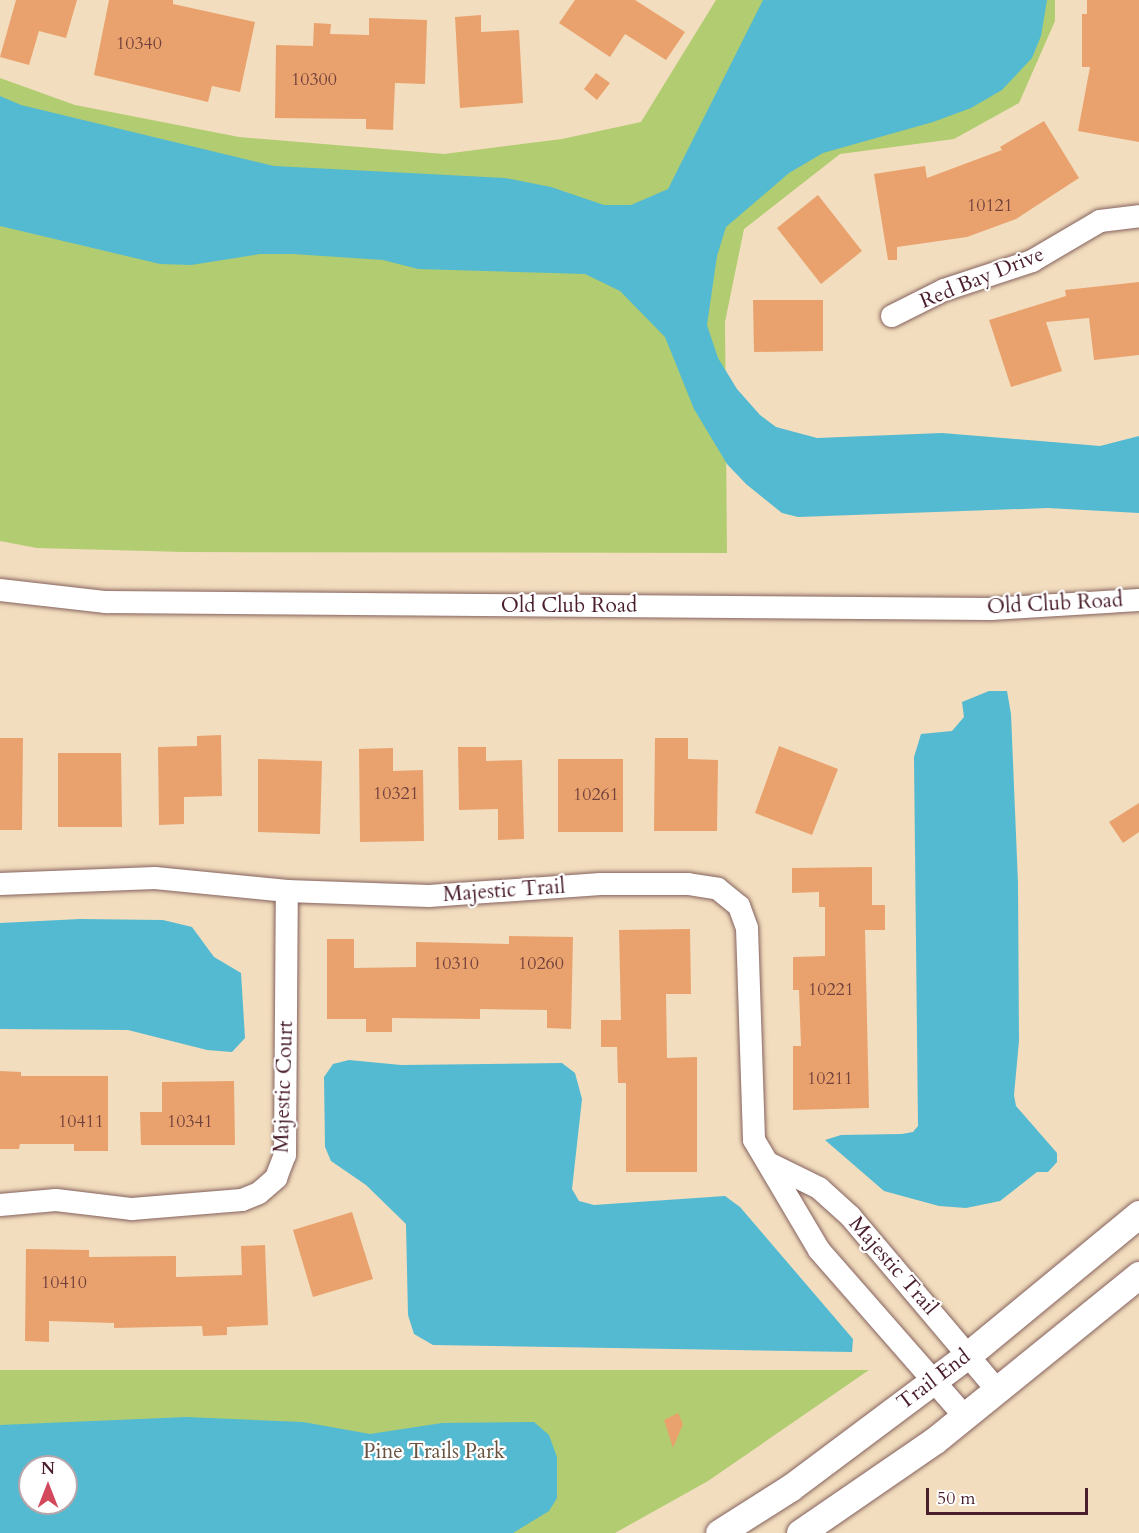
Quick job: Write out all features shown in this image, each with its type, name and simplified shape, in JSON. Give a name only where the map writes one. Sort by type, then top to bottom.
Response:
[{"type":"street","name":"Red Bay Drive","points":[[892,316],[944,290],[1032,261],[1100,221],[1139,216]]},
{"type":"street","name":"Old Club Road","points":[[0,590],[106,602],[190,603],[991,609],[1139,600]]},
{"type":"street","name":"Majestic Trail","points":[[0,884],[155,879],[287,891],[429,896],[601,884],[688,884],[718,889],[739,906],[747,928],[751,1114],[754,1140],[770,1164],[792,1210],[819,1250],[965,1417]]},
{"type":"street","name":"Majestic Court","points":[[0,1205],[56,1200],[132,1209],[242,1200],[259,1193],[276,1178],[285,1155],[287,891]]},
{"type":"street","name":"Majestic Trail","points":[[770,1164],[819,1188],[850,1216],[998,1390]]},
{"type":"street","name":"Trail End","points":[[719,1533],[790,1488],[934,1381],[1139,1214]]},
{"type":"street","points":[[800,1533],[965,1417],[1139,1275]]},
{"type":"green space","points":[[716,0],[1055,0],[1055,21],[1019,103],[954,139],[840,154],[744,229],[725,322],[727,553],[184,552],[37,548],[0,541],[0,78],[75,105],[239,137],[444,154],[562,139],[641,122]]},
{"type":"green space","name":"Pine Trails Park","points":[[0,1370],[869,1370],[708,1481],[615,1533],[0,1533]]},
{"type":"water","points":[[763,0],[1047,0],[1041,36],[1032,58],[1002,90],[971,108],[933,122],[823,153],[789,173],[726,227],[717,256],[707,325],[718,358],[737,389],[760,415],[776,427],[817,438],[942,433],[1100,446],[1139,436],[1139,513],[1048,508],[798,517],[782,513],[746,484],[727,464],[694,409],[665,337],[620,291],[585,274],[418,269],[383,260],[293,254],[260,254],[191,265],[160,264],[0,226],[0,96],[21,105],[274,166],[505,178],[551,187],[604,205],[631,205],[668,189]]},
{"type":"water","points":[[989,691],[1007,691],[1011,714],[1018,883],[1019,1041],[1014,1095],[1016,1106],[1057,1153],[1057,1162],[1048,1172],[1037,1172],[1000,1201],[966,1208],[939,1206],[884,1191],[825,1140],[841,1135],[902,1134],[913,1132],[918,1126],[914,757],[921,734],[952,731],[964,717],[962,702]]},
{"type":"water","points":[[80,919],[163,920],[192,927],[214,957],[241,973],[245,1038],[232,1052],[207,1050],[128,1030],[0,1029],[0,923]]},
{"type":"water","points":[[349,1060],[401,1065],[562,1063],[575,1073],[582,1099],[572,1189],[579,1201],[594,1205],[725,1196],[740,1207],[853,1339],[852,1352],[433,1345],[414,1334],[408,1315],[406,1224],[366,1185],[331,1161],[325,1147],[324,1077],[333,1064]]},
{"type":"water","points":[[186,1417],[303,1422],[370,1434],[442,1423],[534,1422],[549,1435],[557,1457],[557,1498],[549,1511],[513,1533],[0,1533],[0,1425]]},
{"type":"building","points":[[16,0],[77,0],[66,38],[39,31],[29,65],[0,57]]},
{"type":"building","points":[[109,0],[173,0],[173,4],[255,22],[240,92],[212,86],[208,102],[94,75]]},
{"type":"building","points":[[575,0],[635,0],[685,32],[666,60],[625,34],[610,57],[559,23]]},
{"type":"building","points":[[1087,0],[1139,0],[1139,142],[1078,131],[1090,67],[1082,67],[1082,14],[1087,14]]},
{"type":"building","points":[[481,15],[481,32],[519,30],[523,103],[460,108],[455,17]]},
{"type":"building","points":[[369,18],[427,20],[425,84],[395,83],[393,130],[366,129],[366,119],[275,118],[276,45],[313,46],[314,23],[331,24],[330,34],[369,35]]},
{"type":"building","points":[[596,73],[610,83],[597,100],[584,89]]},
{"type":"building","points":[[1044,121],[1079,178],[1016,219],[967,237],[897,247],[897,260],[888,260],[874,174],[925,166],[927,178],[1002,150],[1000,147]]},
{"type":"building","points":[[818,195],[862,251],[821,284],[777,228]]},
{"type":"building","points":[[1139,282],[1139,355],[1094,360],[1089,318],[1046,322],[1062,371],[1011,387],[989,320],[1066,296],[1065,290]]},
{"type":"building","points":[[753,300],[823,300],[823,351],[754,352]]},
{"type":"building","points":[[221,735],[222,796],[184,797],[184,824],[159,825],[158,747],[197,746],[197,736]]},
{"type":"building","points":[[0,738],[23,738],[22,830],[0,830]]},
{"type":"building","points":[[655,738],[688,738],[688,759],[718,760],[717,831],[654,831]]},
{"type":"building","points":[[779,746],[838,769],[812,835],[755,813]]},
{"type":"building","points":[[458,747],[486,747],[486,761],[522,760],[524,839],[498,840],[498,809],[459,810]]},
{"type":"building","points":[[393,748],[393,771],[423,770],[424,841],[360,842],[359,749]]},
{"type":"building","points":[[58,753],[121,753],[122,827],[58,827]]},
{"type":"building","points":[[258,759],[322,761],[320,834],[258,832]]},
{"type":"building","points":[[558,759],[623,759],[623,832],[558,832]]},
{"type":"building","points":[[1139,803],[1139,832],[1123,843],[1109,822]]},
{"type":"building","points":[[872,867],[872,905],[885,905],[885,930],[865,930],[869,1108],[793,1110],[793,1046],[801,1046],[799,990],[793,990],[793,957],[825,956],[825,907],[819,907],[819,892],[792,893],[792,868]]},
{"type":"building","points":[[690,929],[691,994],[666,994],[667,1058],[697,1057],[697,1172],[626,1172],[626,1083],[618,1083],[617,1047],[601,1047],[601,1020],[621,1020],[619,930]]},
{"type":"building","points":[[509,936],[573,937],[571,1029],[547,1028],[547,1010],[480,1009],[480,1019],[392,1018],[392,1032],[366,1032],[366,1019],[327,1019],[327,939],[354,939],[354,968],[416,967],[416,942],[509,944]]},
{"type":"building","points":[[0,1071],[21,1072],[21,1076],[108,1076],[108,1151],[74,1151],[74,1144],[20,1144],[19,1149],[0,1149]]},
{"type":"building","points":[[234,1081],[235,1145],[141,1145],[140,1112],[162,1112],[162,1082]]},
{"type":"building","points":[[352,1212],[373,1279],[313,1297],[293,1230]]},
{"type":"building","points":[[265,1245],[268,1325],[227,1327],[227,1335],[203,1336],[202,1326],[114,1328],[114,1323],[49,1321],[49,1342],[25,1341],[26,1249],[89,1250],[89,1257],[176,1256],[176,1277],[242,1275],[241,1246]]},
{"type":"building","points":[[678,1413],[683,1424],[673,1448],[664,1420]]}]
